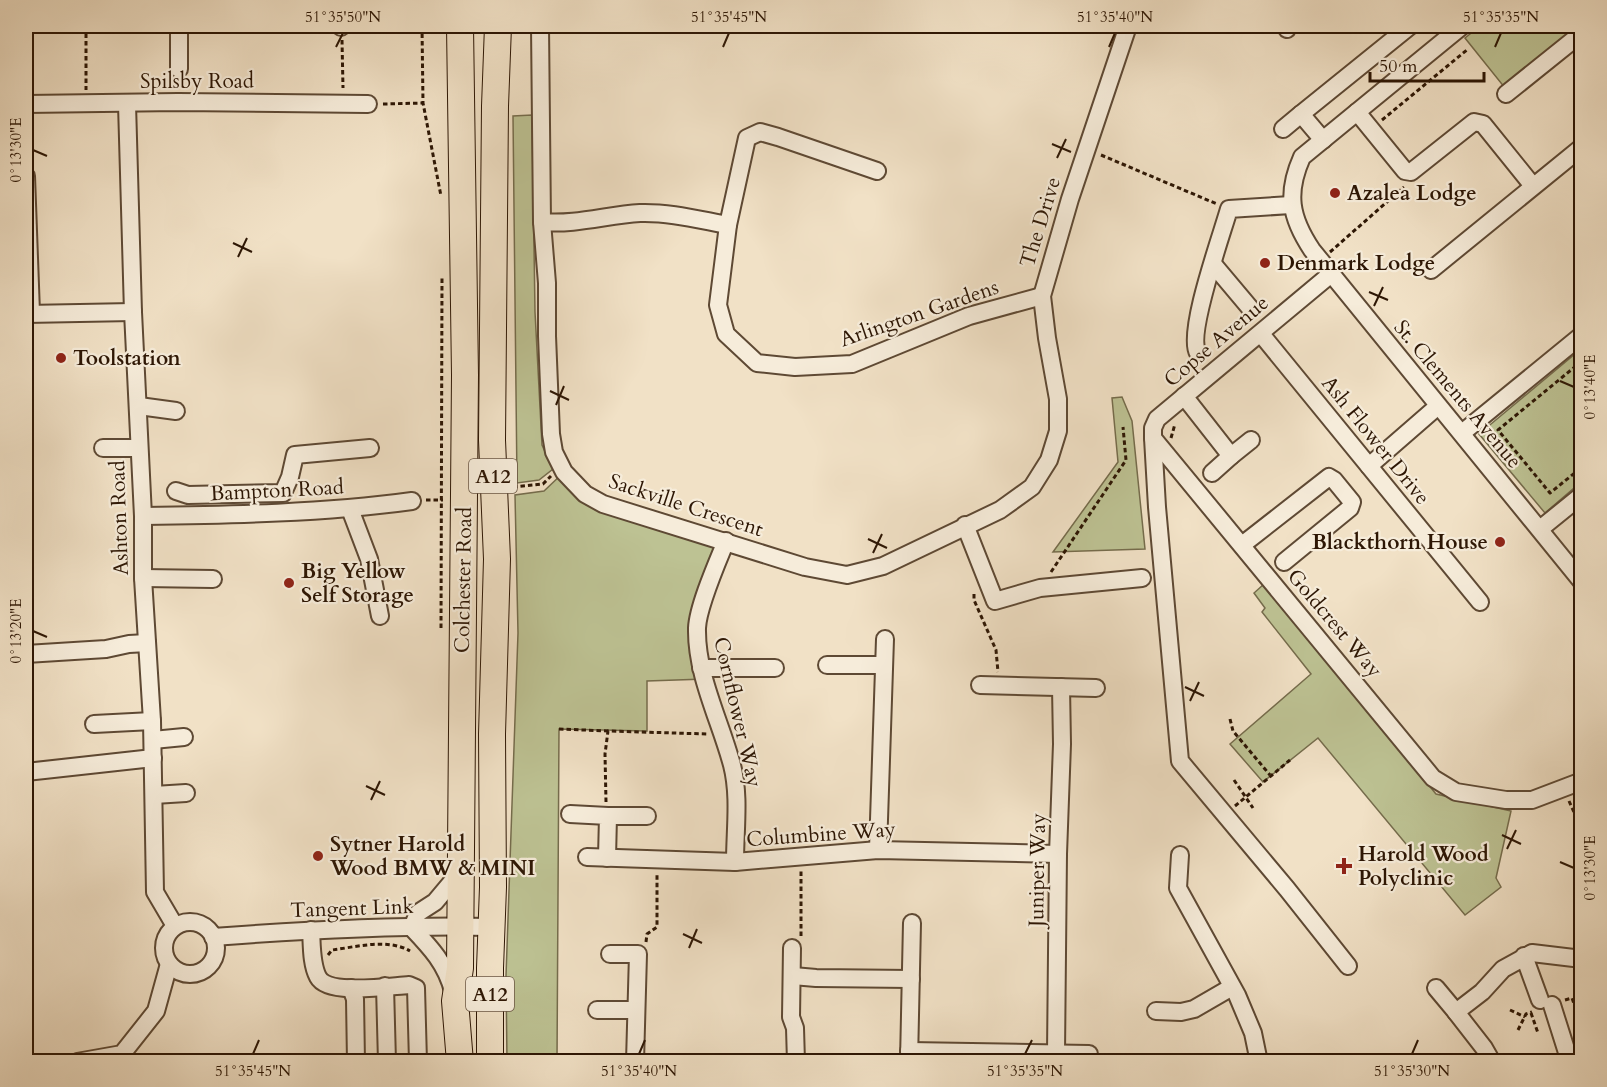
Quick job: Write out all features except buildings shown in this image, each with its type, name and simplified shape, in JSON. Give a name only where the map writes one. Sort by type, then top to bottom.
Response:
[{"type":"highway","name":"Colchester Road","points":[[460,26],[465,353],[460,968],[455,1001],[460,1062]]},
{"type":"highway","name":"Colchester Road","points":[[490,1062],[492,734],[496,559],[492,428],[495,106],[498,26]]},
{"type":"street","points":[[179,26],[179,69]]},
{"type":"street","name":"Sackville Crescent","points":[[540,26],[542,222],[547,283],[551,434],[554,452],[571,481],[585,494],[603,504],[805,567],[847,574],[883,566],[1000,510],[1032,487],[1049,460],[1058,430],[1058,399],[1042,296]]},
{"type":"street","points":[[1283,129],[1410,26]]},
{"type":"street","name":"The Drive","points":[[1042,296],[1123,27]]},
{"type":"street","name":"St. Clements Avenue","points":[[1457,27],[1302,157],[1295,172],[1291,206],[1301,234],[1320,261],[1581,582]]},
{"type":"street","points":[[1506,94],[1581,33]]},
{"type":"street","name":"Spilsby Road","points":[[26,104],[178,102],[368,104]]},
{"type":"street","name":"Ashton Road","points":[[127,104],[133,312],[143,516],[143,578],[153,740],[155,892],[175,926]]},
{"type":"street","points":[[1358,112],[1405,171],[1411,172],[1474,122],[1483,124],[1533,186]]},
{"type":"street","points":[[1301,114],[1323,140]]},
{"type":"street","name":"Arlington Gardens","points":[[877,171],[816,148],[760,132],[747,138],[728,225],[718,304],[726,334],[757,363],[795,367],[852,364],[969,316],[1042,296]]},
{"type":"street","points":[[1431,270],[1581,147]]},
{"type":"street","points":[[26,176],[28,314],[133,312]]},
{"type":"street","points":[[1198,353],[1195,348],[1195,327],[1229,209],[1291,206]]},
{"type":"street","points":[[542,222],[564,224],[640,213],[728,225]]},
{"type":"street","points":[[1213,264],[1250,308]]},
{"type":"street","name":"Copse Avenue","points":[[1153,438],[1153,428],[1157,419],[1331,274]]},
{"type":"street","name":"Ash Flower Drive","points":[[1261,334],[1480,602]]},
{"type":"street","points":[[1462,433],[1581,335]]},
{"type":"street","points":[[1184,396],[1231,456]]},
{"type":"street","points":[[139,406],[176,411]]},
{"type":"street","points":[[1369,466],[1438,406]]},
{"type":"street","points":[[1153,438],[1177,665],[1180,761],[1287,889],[1347,966]]},
{"type":"street","name":"Goldcrest Way","points":[[1153,438],[1433,778],[1456,792],[1506,800],[1532,800],[1581,781]]},
{"type":"street","points":[[1212,473],[1251,440]]},
{"type":"street","points":[[103,448],[139,448]]},
{"type":"street","points":[[176,491],[188,495],[283,493],[290,477],[295,455],[370,448]]},
{"type":"street","points":[[1242,545],[1329,477],[1352,502],[1350,508],[1284,562]]},
{"type":"street","points":[[1540,529],[1581,495]]},
{"type":"street","name":"Bampton Road","points":[[143,516],[226,515],[350,509],[412,501]]},
{"type":"street","points":[[350,509],[369,559],[380,616]]},
{"type":"street","points":[[965,525],[995,601],[1040,588],[1142,578]]},
{"type":"street","name":"Cornflower Way","points":[[726,541],[707,590],[697,625],[702,668],[733,768],[736,788],[735,861]]},
{"type":"street","points":[[143,578],[213,579]]},
{"type":"street","points":[[878,850],[885,639]]},
{"type":"street","points":[[26,654],[106,649],[147,643]]},
{"type":"street","points":[[827,665],[883,665]]},
{"type":"street","points":[[702,668],[775,668]]},
{"type":"street","points":[[980,685],[1096,688]]},
{"type":"street","name":"Juniper Way","points":[[1056,1053],[1058,854],[1062,754],[1061,687]]},
{"type":"street","points":[[94,724],[152,721]]},
{"type":"street","points":[[153,740],[184,737]]},
{"type":"street","points":[[26,772],[153,758]]},
{"type":"street","points":[[154,795],[186,794]]},
{"type":"street","points":[[570,814],[648,816]]},
{"type":"street","points":[[607,858],[608,816]]},
{"type":"street","name":"Columbine Way","points":[[587,857],[735,861],[878,850],[1058,854]]},
{"type":"street","points":[[1180,855],[1178,888],[1232,987],[1253,1033],[1258,1062]]},
{"type":"street","points":[[455,1001],[448,974],[429,945],[412,928],[418,913],[435,902],[461,871]]},
{"type":"street","points":[[196,922],[205,927],[213,937],[216,946],[213,959],[201,972],[192,974],[179,972],[169,964],[164,951],[164,942],[168,933],[175,926],[196,922]]},
{"type":"street","points":[[912,923],[909,1056],[1089,1054]]},
{"type":"street","name":"Tangent Link","points":[[213,937],[311,930],[492,927]]},
{"type":"street","points":[[311,930],[319,978],[326,984],[339,988],[409,985],[416,988],[418,1062]]},
{"type":"street","points":[[792,948],[791,1017],[795,1028],[796,1062]]},
{"type":"street","points":[[1456,1012],[1482,992],[1503,969],[1524,956],[1532,953],[1581,959]]},
{"type":"street","points":[[610,954],[638,954],[635,1062]]},
{"type":"street","points":[[1524,956],[1540,1007],[1571,1062],[1581,1061]]},
{"type":"street","points":[[77,1062],[122,1053],[156,1011],[169,964]]},
{"type":"street","points":[[793,976],[911,979]]},
{"type":"street","points":[[385,986],[387,1062]]},
{"type":"street","points":[[1156,1011],[1181,1012],[1194,1009],[1232,987]]},
{"type":"street","points":[[351,988],[355,999],[356,1062]]},
{"type":"street","points":[[1436,988],[1484,1048],[1492,1062]]},
{"type":"street","points":[[597,1010],[635,1010]]},
{"type":"path","points":[[86,26],[87,104]]},
{"type":"path","points":[[341,26],[344,104]]},
{"type":"path","points":[[422,26],[423,103],[442,203]]},
{"type":"path","points":[[1371,129],[1468,49]]},
{"type":"path","points":[[368,104],[423,103]]},
{"type":"path","points":[[1088,149],[1229,209]]},
{"type":"path","points":[[1320,261],[1402,190],[1411,172]]},
{"type":"path","points":[[441,630],[442,274]]},
{"type":"path","points":[[1581,362],[1498,430],[1550,493],[1581,467]]},
{"type":"path","points":[[1040,588],[1126,460],[1124,426]]},
{"type":"path","points":[[510,487],[543,484],[561,467]]},
{"type":"path","points":[[1230,719],[1233,730],[1271,776]]},
{"type":"path","points":[[559,729],[723,734]]},
{"type":"path","points":[[608,731],[605,754],[605,794],[608,816]]},
{"type":"path","points":[[1224,814],[1290,760]]},
{"type":"path","points":[[1234,780],[1244,798],[1253,808]]},
{"type":"path","points":[[1564,788],[1581,830]]},
{"type":"path","points":[[792,948],[801,943],[801,856]]},
{"type":"path","points":[[646,944],[647,934],[657,927],[657,859]]},
{"type":"path","points":[[315,963],[323,961],[332,950],[396,944]]},
{"type":"path","points":[[1518,1030],[1525,1017],[1540,1007]]},
{"type":"path","points":[[1538,1033],[1540,1007]]},
{"type":"path","points":[[1576,1010],[1581,1008]]},
{"type":"path","points":[[1510,1010],[1525,1017]]},
{"type":"green space","points":[[1480,26],[1576,26],[1572,33],[1505,88],[1465,38]]},
{"type":"green space","points":[[532,115],[535,312],[542,445],[553,469],[539,480],[517,483],[513,116]]},
{"type":"green space","points":[[1581,349],[1581,482],[1545,513],[1479,434]]},
{"type":"green space","points":[[1122,397],[1132,421],[1145,549],[1053,552],[1118,462],[1112,398]]},
{"type":"green space","points":[[564,472],[585,494],[726,541],[697,625],[705,679],[647,681],[647,731],[559,729],[557,1061],[507,1062],[506,976],[518,633],[515,495],[544,491]]},
{"type":"green space","points":[[1264,584],[1436,794],[1511,811],[1496,878],[1501,887],[1465,915],[1318,738],[1263,782],[1230,744],[1311,674],[1262,612],[1265,608],[1254,593]]},
{"type":"place","name":"Azalea Lodge","points":[[1335,193]]},
{"type":"place","name":"Denmark Lodge","points":[[1265,263]]},
{"type":"place","name":"Toolstation","points":[[61,358]]},
{"type":"place","name":"Blackthorn House","points":[[1500,542]]},
{"type":"place","name":"Big Yellow Self Storage","points":[[289,583]]},
{"type":"place","name":"Sytner Harold Wood BMW & MINI","points":[[318,856]]},
{"type":"place","name":"Harold Wood Polyclinic","points":[[1344,866]]}]
